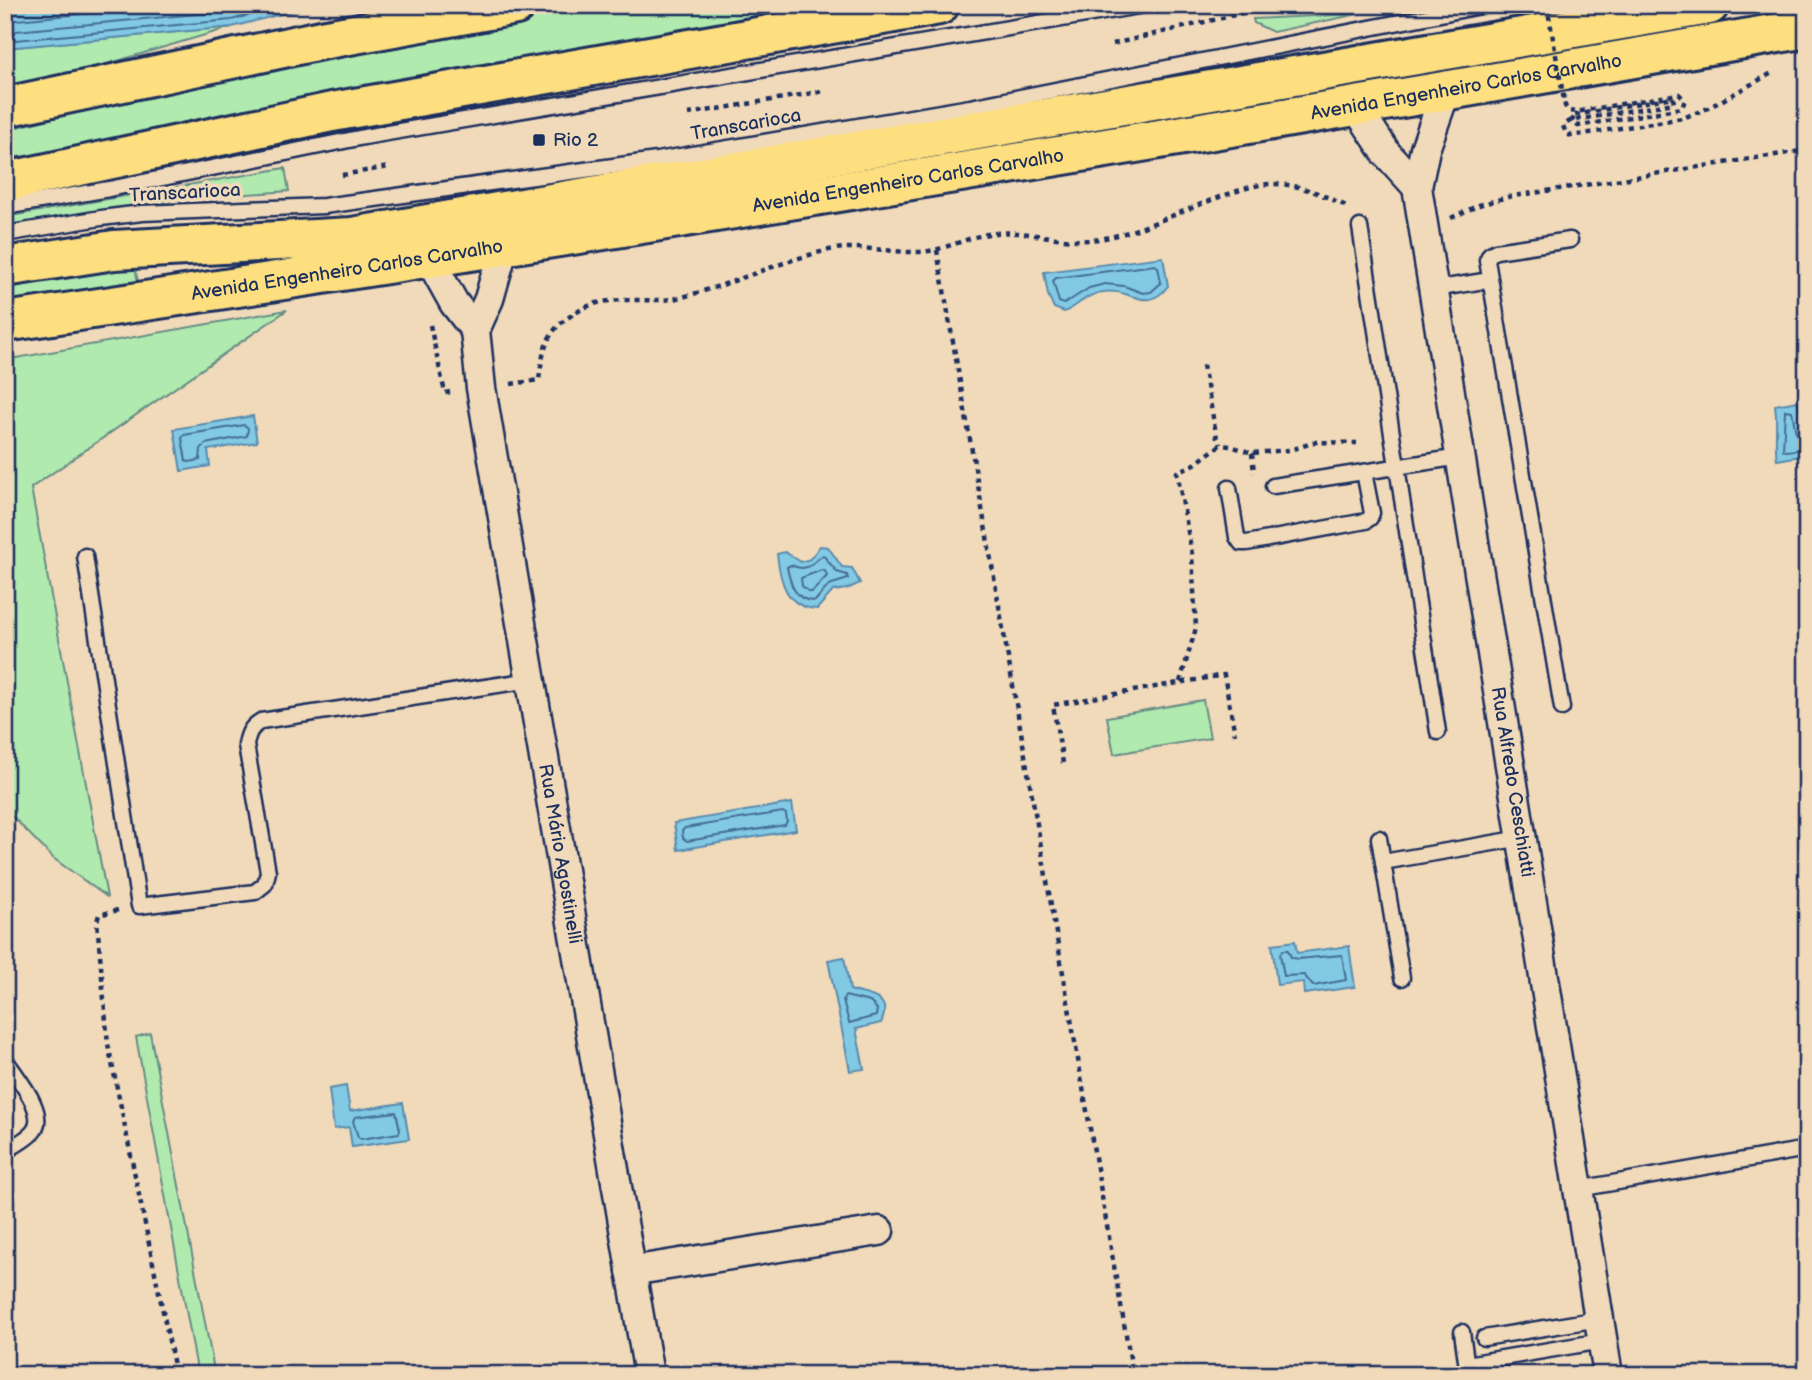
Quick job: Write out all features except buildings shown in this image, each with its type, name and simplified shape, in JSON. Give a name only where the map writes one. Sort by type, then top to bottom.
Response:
[{"type":"main road","points":[[5,107],[321,40],[516,5]]},
{"type":"main road","points":[[5,182],[332,112],[939,5]]},
{"type":"main road","name":"Avenida Engenheiro Carlos Carvalho","points":[[5,267],[114,250],[352,237],[1709,5]]},
{"type":"main road","name":"Avenida Engenheiro Carlos Carvalho","points":[[5,322],[504,246],[1807,28]]},
{"type":"street","name":"Rua Alfredo Ceschiatti","points":[[1446,90],[1425,149],[1417,187],[1608,1375]]},
{"type":"street","points":[[1355,105],[1387,154],[1417,187]]},
{"type":"street","name":"Rua Mário Agostinelli","points":[[504,246],[489,299],[475,330],[481,388],[649,1375]]},
{"type":"street","points":[[429,258],[454,303],[475,330]]},
{"type":"street","points":[[631,1271],[878,1231]]},
{"type":"lane","name":"Transcarioca","points":[[5,207],[376,135],[1145,5]]},
{"type":"lane","name":"Transcarioca","points":[[5,234],[142,213],[324,206],[657,160],[970,107],[1486,5]]},
{"type":"lane","points":[[1360,227],[1438,732]]},
{"type":"lane","points":[[1562,708],[1487,260],[1490,254],[1570,240]]},
{"type":"lane","points":[[1434,289],[1490,280]]},
{"type":"lane","points":[[1273,486],[1460,457]]},
{"type":"lane","points":[[1228,488],[1237,537],[1241,542],[1247,542],[1366,521],[1372,513],[1364,472]]},
{"type":"lane","points":[[85,556],[139,906],[255,892],[265,884],[268,873],[246,744],[248,734],[261,721],[531,680]]},
{"type":"lane","points":[[1379,838],[1402,978]]},
{"type":"lane","points":[[1383,862],[1522,838]]},
{"type":"lane","points":[[5,1059],[37,1109],[39,1123],[32,1134],[5,1151]]},
{"type":"lane","points":[[1578,1189],[1807,1149]]},
{"type":"lane","points":[[1484,1338],[1600,1330]]},
{"type":"lane","points":[[1462,1332],[1468,1369],[1600,1330]]},
{"type":"path","points":[[1547,5],[1569,111],[1679,94],[1685,100],[1682,108],[1578,126],[1572,121],[1575,115],[1673,97],[1674,103],[1570,121],[1563,126],[1566,134],[1571,136],[1683,118],[1783,69]]},
{"type":"path","points":[[1113,44],[1247,12],[1342,7]]},
{"type":"path","points":[[688,114],[825,91]]},
{"type":"path","points":[[1424,229],[1479,205],[1508,197],[1807,150]]},
{"type":"path","points":[[342,175],[389,167]]},
{"type":"path","points":[[429,320],[446,393],[539,380],[544,347],[551,334],[563,321],[586,307],[614,301],[674,299],[831,250],[937,250],[1002,232],[1091,240],[1131,230],[1248,187],[1273,184],[1307,187],[1354,210]]},
{"type":"path","points":[[937,250],[1133,1375]]},
{"type":"path","points":[[1203,365],[1220,445]]},
{"type":"path","points":[[1180,682],[1196,628],[1196,616],[1192,555],[1177,472],[1195,464],[1220,445],[1252,453],[1290,450],[1316,442],[1357,443]]},
{"type":"path","points":[[1063,763],[1053,705],[1180,682],[1224,675],[1236,734]]},
{"type":"path","points":[[139,906],[105,912],[99,915],[97,922],[108,1044],[176,1375]]},
{"type":"green space","points":[[590,5],[865,5],[49,156],[5,157],[5,130],[323,52]]},
{"type":"green space","points":[[1358,14],[1273,32],[1254,23],[1253,19]]},
{"type":"green space","points":[[232,27],[36,85],[5,90],[5,48]]},
{"type":"green space","points":[[285,168],[289,191],[181,199],[5,226],[5,217]]},
{"type":"green space","points":[[134,262],[138,282],[5,304],[5,279]]},
{"type":"green space","points":[[287,310],[31,488],[107,897],[53,858],[5,809],[5,360]]},
{"type":"green space","points":[[1203,700],[1210,738],[1114,754],[1107,717]]},
{"type":"green space","points":[[150,1033],[215,1375],[198,1375],[136,1037]]},
{"type":"water","points":[[5,5],[316,5],[232,27],[5,48]]},
{"type":"water","points":[[1163,257],[1168,286],[1152,298],[1137,298],[1113,291],[1103,292],[1092,295],[1064,312],[1054,308],[1048,295],[1044,272]]},
{"type":"water","points":[[1798,401],[1807,455],[1777,460],[1775,405]]},
{"type":"water","points":[[253,416],[257,442],[208,450],[210,466],[181,471],[174,429]]},
{"type":"water","points":[[820,546],[828,547],[842,567],[852,568],[860,583],[833,591],[817,609],[798,604],[786,591],[777,554],[785,552],[801,562],[810,559]]},
{"type":"water","points":[[792,803],[796,830],[678,850],[674,823]]},
{"type":"water","points":[[1295,941],[1297,953],[1349,946],[1355,987],[1304,994],[1303,982],[1277,985],[1272,944]]},
{"type":"water","points":[[844,957],[850,990],[877,998],[884,1007],[881,1023],[856,1029],[864,1069],[850,1071],[828,960]]},
{"type":"water","points":[[346,1086],[350,1111],[403,1103],[409,1139],[352,1147],[349,1127],[334,1129],[329,1089]]},
{"type":"place","name":"Rio 2","points":[[539,140]]}]
